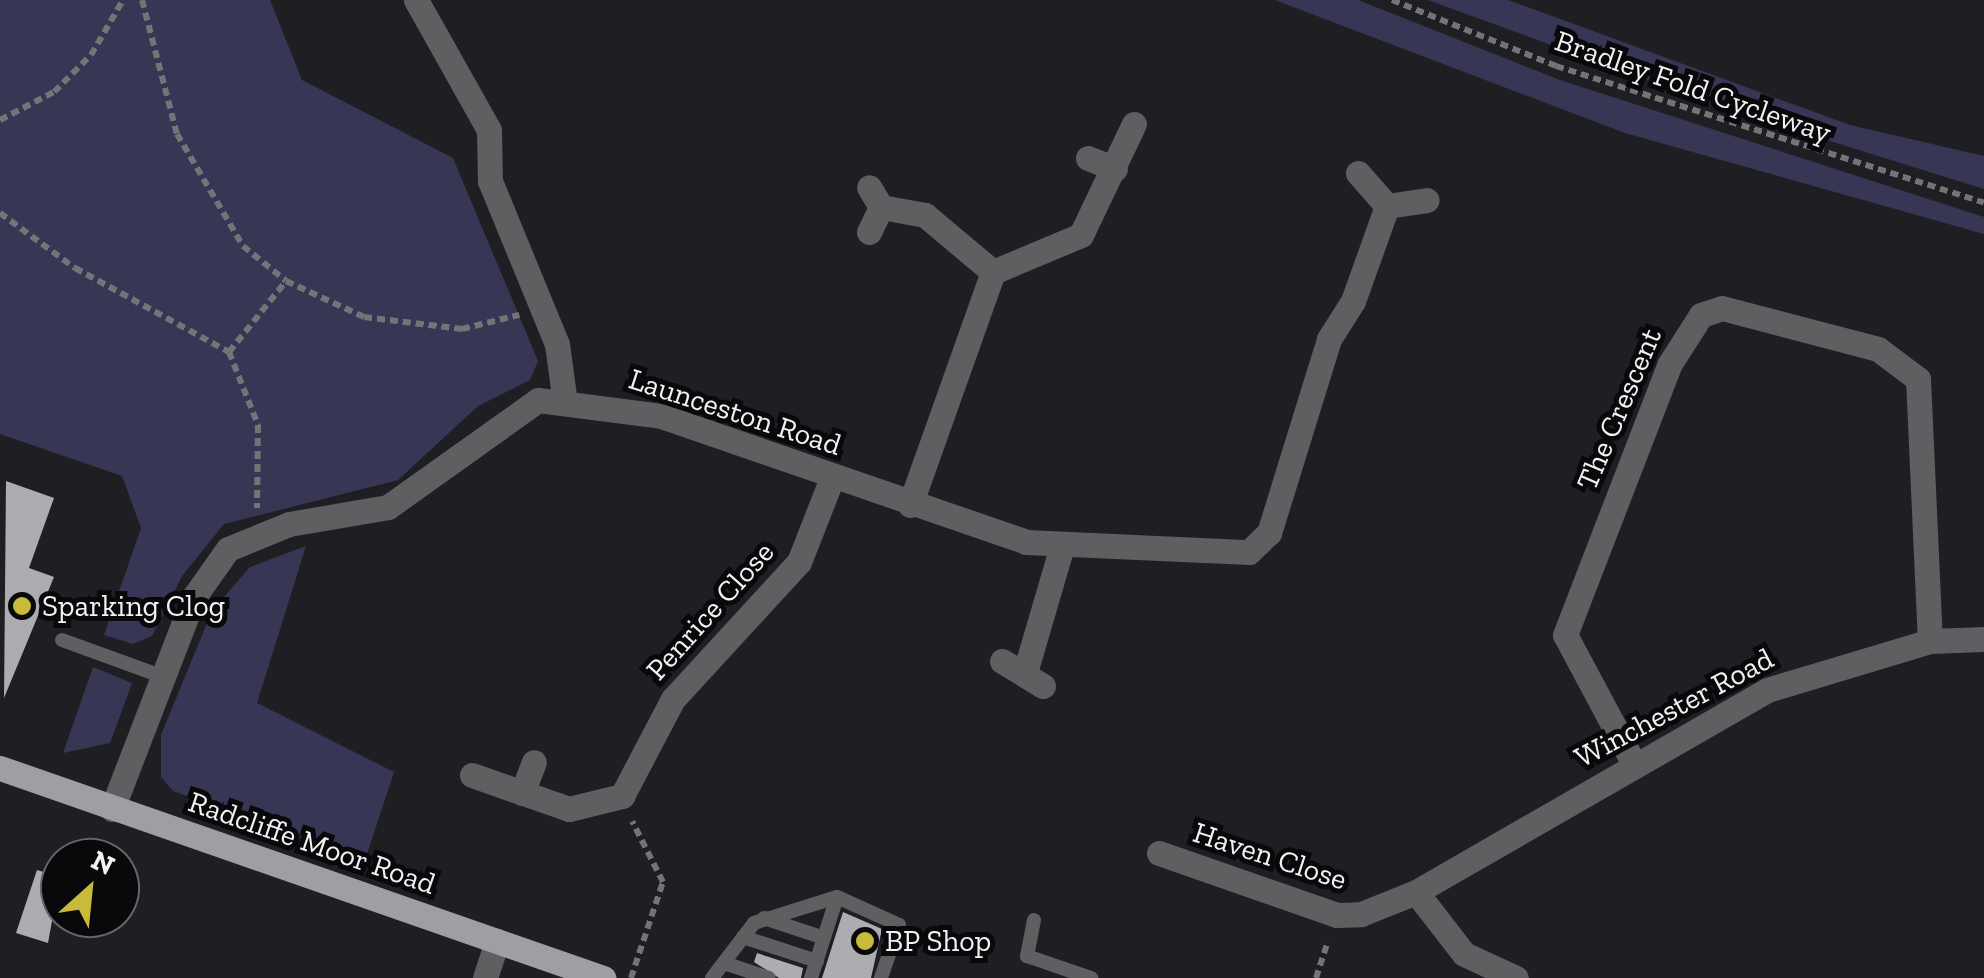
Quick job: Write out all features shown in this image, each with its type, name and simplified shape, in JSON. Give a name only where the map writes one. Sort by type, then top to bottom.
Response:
[{"type":"main road","name":"Radcliffe Moor Road","points":[[0,768],[603,978]]},
{"type":"street","points":[[416,0],[489,130],[490,181],[541,306],[564,396]]},
{"type":"street","points":[[910,504],[993,272],[1081,235],[1134,124]]},
{"type":"street","points":[[1088,158],[1115,169]]},
{"type":"street","points":[[1358,173],[1387,206],[1428,200]]},
{"type":"street","points":[[869,232],[875,197],[925,216],[993,272]]},
{"type":"street","name":"Launceston Road","points":[[112,808],[160,676],[211,567],[256,534],[388,507],[518,407],[564,396],[661,416],[910,504],[1062,546],[1195,546],[1238,555],[1260,545],[1328,339],[1353,302],[1387,206]]},
{"type":"street","name":"The Crescent","points":[[1634,764],[1565,634],[1670,365],[1701,315],[1722,308],[1878,349],[1918,379],[1930,641]]},
{"type":"street","name":"Penrice Close","points":[[622,796],[673,699],[799,562],[832,478]]},
{"type":"street","points":[[1024,672],[1062,546]]},
{"type":"street","name":"Winchester Road","points":[[1416,892],[1767,690],[1930,641],[1984,640]]},
{"type":"street","points":[[522,793],[534,762]]},
{"type":"street","points":[[472,775],[568,810],[622,796]]},
{"type":"street","name":"Haven Close","points":[[1159,853],[1337,915],[1416,892]]},
{"type":"street","points":[[1416,892],[1464,954],[1516,978]]},
{"type":"street","points":[[485,978],[496,941]]},
{"type":"lane","points":[[62,640],[160,676]]},
{"type":"lane","points":[[811,978],[837,897]]},
{"type":"lane","points":[[712,978],[764,918],[837,897],[899,926],[881,978]]},
{"type":"lane","points":[[764,918],[824,938]]},
{"type":"lane","points":[[1034,920],[1026,956],[1091,978]]},
{"type":"lane","points":[[744,937],[816,961]]},
{"type":"lane","points":[[724,962],[769,978]]},
{"type":"path","points":[[0,120],[54,92],[91,55],[123,0]]},
{"type":"path","points":[[142,0],[190,165],[243,246],[286,281],[364,317],[462,329],[541,306]]},
{"type":"path","name":"Bradley Fold Cycleway","points":[[1392,0],[1556,66],[1984,204]]},
{"type":"path","points":[[0,213],[75,268],[230,352],[258,425],[256,534]]},
{"type":"path","points":[[230,352],[286,281]]},
{"type":"path","points":[[622,796],[663,882],[631,978]]},
{"type":"path","points":[[1316,978],[1337,915]]},
{"type":"shaded area","points":[[0,0],[270,0],[302,80],[453,158],[538,361],[530,380],[478,406],[398,480],[224,524],[182,576],[152,636],[133,644],[104,635],[141,528],[122,476],[0,434]]},
{"type":"shaded area","points":[[1275,0],[1358,0],[1560,80],[1984,217],[1984,234],[1625,133]]},
{"type":"shaded area","points":[[1428,0],[1508,0],[1850,125],[1984,156],[1984,189],[1718,106]]},
{"type":"shaded area","points":[[306,546],[257,703],[394,772],[365,860],[173,791],[161,777],[161,735],[212,611],[250,567]]},
{"type":"shaded area","points":[[93,667],[132,683],[110,743],[63,753]]},
{"type":"building","name":"Sparking Clog","points":[[6,481],[54,498],[29,568],[54,577],[4,698]]},
{"type":"building","points":[[37,870],[40,871],[40,938],[49,938],[48,943],[16,933]]},
{"type":"building","name":"BP Shop","points":[[843,912],[882,929],[871,978],[822,978]]},
{"type":"building","points":[[757,953],[803,968],[801,978],[779,978],[754,962]]},
{"type":"place","name":"Sparking Clog","points":[[22,606]]},
{"type":"place","name":"BP Shop","points":[[865,941]]}]
